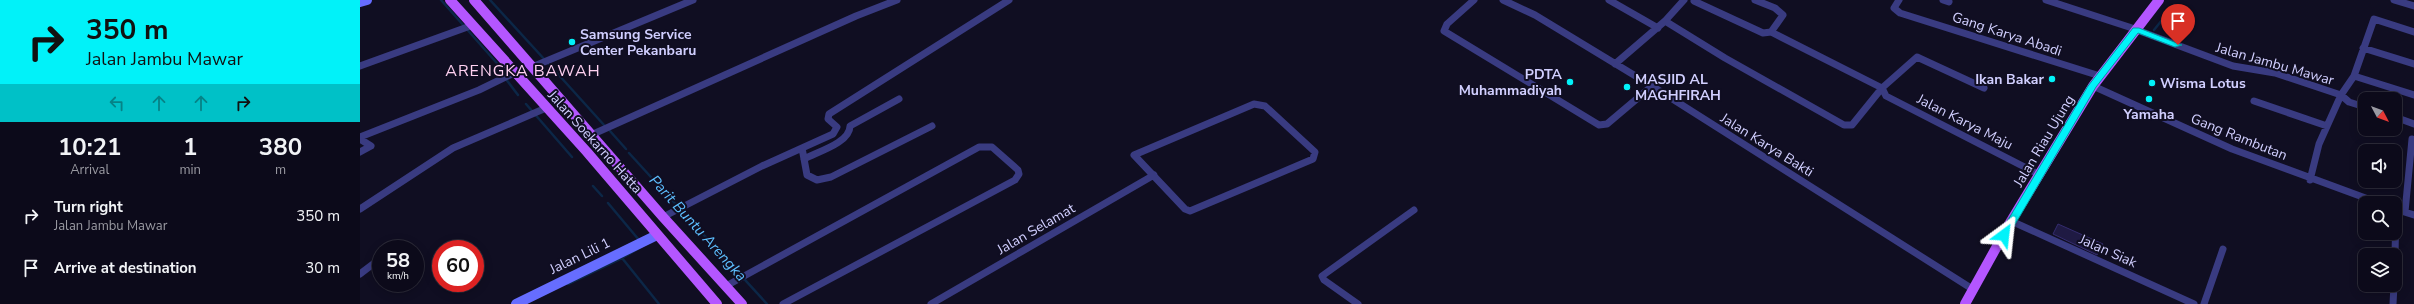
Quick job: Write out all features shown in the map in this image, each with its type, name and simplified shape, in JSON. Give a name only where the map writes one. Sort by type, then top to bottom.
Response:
[{"type":"main road","name":"Jalan Soekarno Hatta","points":[[450,0],[510,75],[587,152],[717,304]]},
{"type":"main road","name":"Jalan Soekarno Hatta","points":[[474,0],[663,217],[742,304]]},
{"type":"main road","name":"Jalan Riau Ujung","points":[[1965,304],[2011,221],[2093,86],[2159,0]]},
{"type":"street","points":[[360,2],[366,0]]},
{"type":"street","points":[[532,67],[693,0]]},
{"type":"street","points":[[591,135],[856,16],[897,0]]},
{"type":"street","points":[[663,217],[835,132],[837,127],[827,116],[834,110],[1009,0]]},
{"type":"street","points":[[1474,0],[1447,24],[1444,31],[1599,125],[1607,124],[1652,86]]},
{"type":"street","name":"Jalan Karya Bakti","points":[[1503,0],[1535,15],[1652,86],[1974,290]]},
{"type":"street","points":[[1609,0],[1658,28]]},
{"type":"street","points":[[1615,64],[1658,28],[1684,0]]},
{"type":"street","points":[[1755,0],[1775,8],[1783,15],[1770,33]]},
{"type":"street","name":"Gang Karya Abadi","points":[[1899,0],[1894,8],[1900,13],[2100,76]]},
{"type":"street","name":"Jalan Jambu Mawar","points":[[2046,0],[2136,30],[2233,66],[2264,71],[2341,95],[2349,102],[2358,105]]},
{"type":"street","points":[[2394,0],[2414,6]]},
{"type":"street","name":"Jalan Karya Maju","points":[[1694,1],[1770,33],[1882,88],[1886,96],[2040,175]]},
{"type":"street","name":"Jalan Jambu Mawar","points":[[2341,95],[2354,76],[2374,19],[2414,32]]},
{"type":"street","points":[[1665,21],[1766,82],[1844,125],[1852,125],[1882,88],[1917,57],[1984,88]]},
{"type":"street","points":[[360,66],[470,26]]},
{"type":"street","points":[[2363,48],[2414,64]]},
{"type":"street","points":[[360,138],[479,90],[510,75]]},
{"type":"street","points":[[2354,76],[2414,95]]},
{"type":"street","name":"Gang Rambutan","points":[[2093,86],[2225,146],[2310,180],[2358,196]]},
{"type":"street","points":[[2310,180],[2319,144],[2341,95]]},
{"type":"street","points":[[804,159],[846,138],[850,132],[850,126],[899,99]]},
{"type":"street","points":[[2254,101],[2327,126]]},
{"type":"street","points":[[1254,104],[1265,106],[1315,152],[1313,159],[1201,208],[1190,211],[1185,209],[1154,175],[1136,158],[1134,155],[1136,152],[1254,104]]},
{"type":"street","points":[[360,209],[453,148],[543,109]]},
{"type":"street","points":[[2402,120],[2414,124]]},
{"type":"street","points":[[802,148],[807,175],[817,180],[832,177],[932,126]]},
{"type":"street","points":[[360,138],[371,146],[360,152]]},
{"type":"street","points":[[2405,212],[2412,139]]},
{"type":"street","points":[[726,286],[980,147],[992,147],[1018,170],[1019,174],[1015,180],[783,304]]},
{"type":"street","name":"Jalan Selamat","points":[[931,304],[1146,182],[1154,175]]},
{"type":"street","points":[[1358,304],[1324,280],[1322,276],[1414,210]]},
{"type":"street","points":[[2402,211],[2414,215]]},
{"type":"street","name":"Jalan Siak","points":[[2011,221],[2177,300],[2194,304]]},
{"type":"street","name":"Jalan Lili 1","points":[[516,304],[657,235]]},
{"type":"street","points":[[2204,304],[2223,249]]},
{"type":"street","points":[[360,274],[372,265]]},
{"type":"street","points":[[2393,304],[2394,292]]},
{"type":"building","points":[[2058,224],[2103,244],[2097,255],[2053,234]]},
{"type":"waterway","name":"Parit Buntu Arengka","points":[[441,0],[502,69]]},
{"type":"waterway","name":"Parit Buntu Arengka","points":[[490,0],[545,60]]},
{"type":"waterway","points":[[2154,30],[2174,5]]},
{"type":"waterway","name":"Parit Buntu Arengka","points":[[548,63],[604,125]]},
{"type":"waterway","name":"Parit Buntu Arengka","points":[[505,78],[518,95]]},
{"type":"waterway","name":"Parit Buntu Arengka","points":[[526,104],[572,157]]},
{"type":"waterway","name":"Parit Buntu Arengka","points":[[610,131],[626,149]]},
{"type":"waterway","name":"Parit Buntu Arengka","points":[[629,153],[767,304]]},
{"type":"waterway","name":"Parit Buntu Arengka","points":[[593,186],[602,196]]},
{"type":"waterway","name":"Parit Buntu Arengka","points":[[608,203],[639,240]]},
{"type":"waterway","name":"Parit Buntu Arengka","points":[[622,258],[643,246]]},
{"type":"waterway","points":[[568,284],[622,258]]},
{"type":"waterway","name":"Parit Buntu Arengka","points":[[622,258],[659,304]]},
{"type":"place","name":"Samsung Service Center Pekanbaru","points":[[572,42]]},
{"type":"place","name":"Ikan Bakar","points":[[2052,79]]},
{"type":"place","name":"PDTA Muhammadiyah","points":[[1570,82]]},
{"type":"place","name":"Wisma Lotus","points":[[2152,83]]},
{"type":"place","name":"MASJID AL MAGHFIRAH","points":[[1627,87]]},
{"type":"place","name":"Yamaha","points":[[2149,99]]},
{"type":"district","name":"ARENGKA BAWAH","points":[[523,71]]},
{"type":"route","points":[[2004,235],[2093,86],[2136,30],[2178,45]]}]
